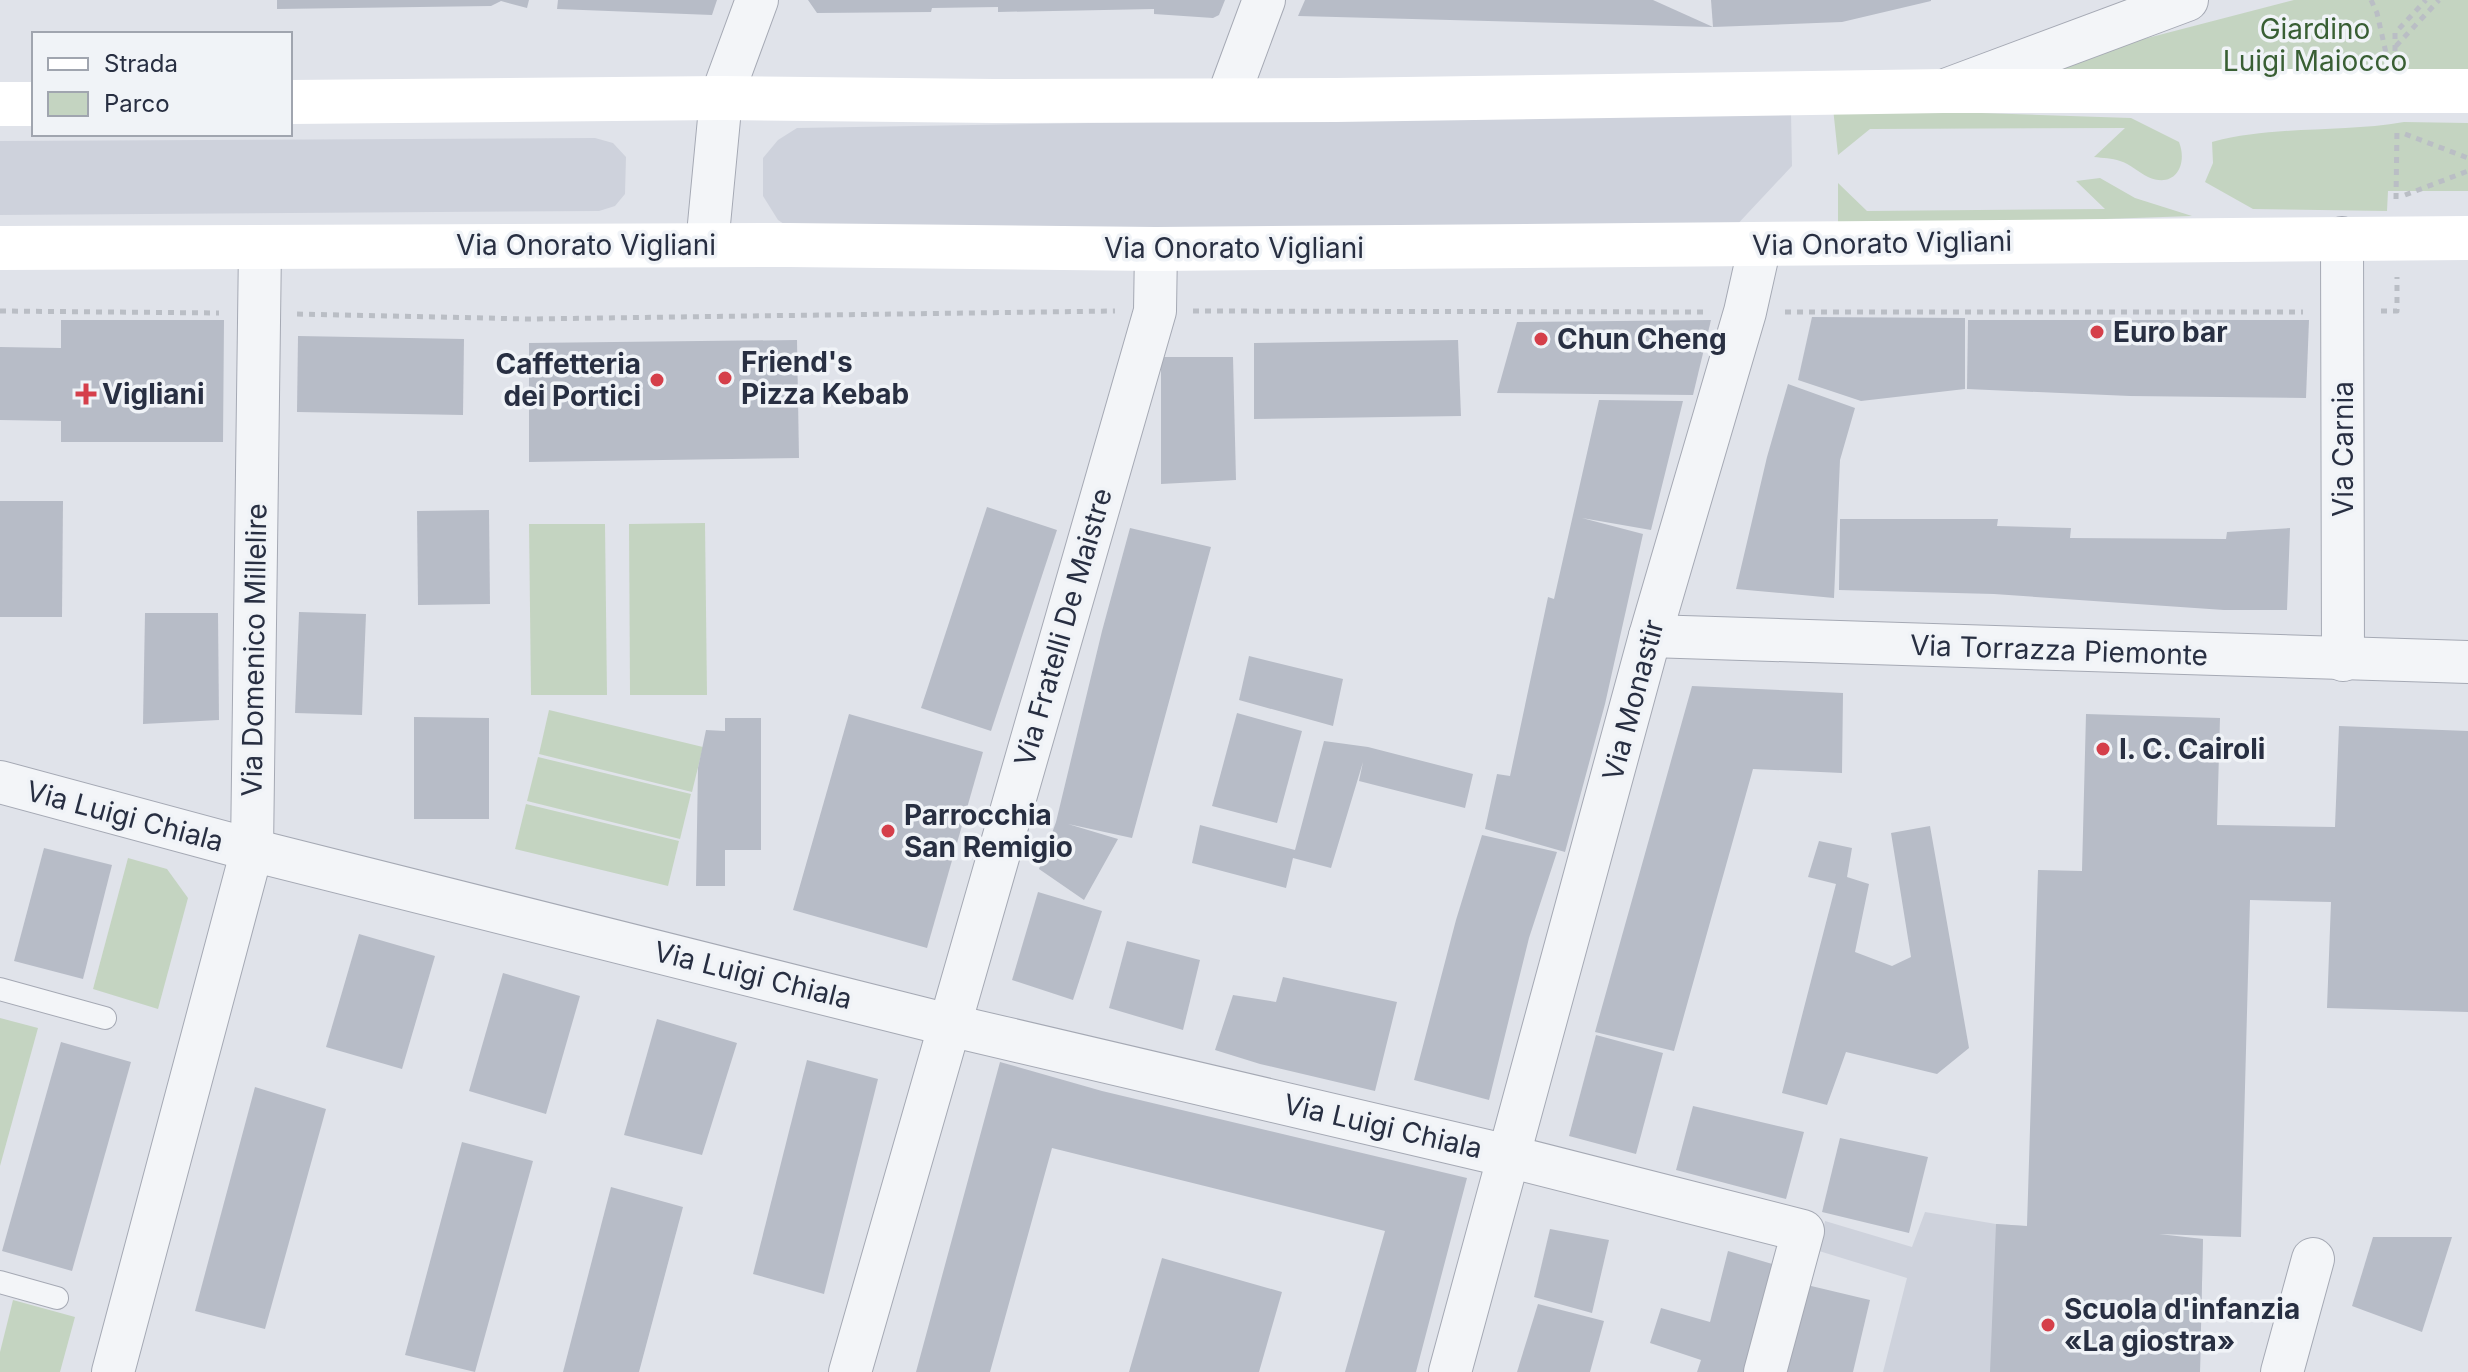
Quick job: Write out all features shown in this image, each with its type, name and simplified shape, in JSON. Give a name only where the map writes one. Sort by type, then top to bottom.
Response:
[{"type":"main road","points":[[292,102],[721,98],[1227,100],[1943,91],[2468,91]]},
{"type":"main road","points":[[0,104],[32,104]]},
{"type":"main road","name":"Via Onorato Vigliani","points":[[0,248],[707,245],[1156,249],[2342,238],[2396,218],[2468,238]]},
{"type":"street","points":[[707,245],[721,98],[757,0]]},
{"type":"street","points":[[1227,100],[1264,0]]},
{"type":"street","points":[[1943,91],[2187,0]]},
{"type":"street","name":"Via Carnia","points":[[2342,238],[2343,660]]},
{"type":"street","name":"Via Monastir","points":[[1450,1372],[1650,636],[1745,312],[1760,245]]},
{"type":"street","name":"Via Domenico Millelire","points":[[113,1372],[252,850],[260,247]]},
{"type":"street","name":"Via Fratelli De Maistre","points":[[850,1372],[1155,311],[1156,249]]},
{"type":"street","name":"Via Torrazza Piemonte","points":[[1650,636],[2468,662]]},
{"type":"street","name":"Via Luigi Chiala","points":[[0,782],[252,850],[949,1025],[1508,1156]]},
{"type":"street","points":[[1508,1156],[1803,1231],[1765,1372]]},
{"type":"street","points":[[2282,1372],[2313,1259]]},
{"type":"lane","points":[[0,989],[105,1018]]},
{"type":"lane","points":[[0,1282],[57,1298]]},
{"type":"path","points":[[2371,0],[2377,13],[2386,56],[2439,0]]},
{"type":"path","points":[[0,311],[546,319],[1155,311],[2397,311],[2397,131],[2468,158]]},
{"type":"path","points":[[2396,218],[2468,171]]},
{"type":"shaded area","points":[[1791,111],[1792,166],[1733,229],[790,228],[778,220],[763,196],[763,158],[778,140],[797,128]]},
{"type":"shaded area","points":[[595,138],[613,143],[626,157],[625,194],[615,206],[599,211],[0,215],[0,141]]},
{"type":"shaded area","name":"Scuola d'infanzia «La giostra»","points":[[1925,1212],[1996,1224],[2203,1239],[2200,1372],[1883,1372],[1907,1278],[1819,1251],[1825,1221],[1912,1247]]},
{"type":"green space","name":"Giardino Luigi Maiocco","points":[[2294,0],[2468,0],[2468,91],[1943,91]]},
{"type":"green space","points":[[1833,108],[2131,118],[2179,142],[2182,159],[2177,173],[2166,180],[2157,180],[2120,161],[2094,157],[2125,128],[1870,129],[1838,155]]},
{"type":"green space","points":[[2404,122],[2468,123],[2468,191],[2388,191],[2387,211],[2253,209],[2205,182],[2213,163],[2212,142],[2260,133]]},
{"type":"green space","points":[[2100,178],[2135,198],[2192,216],[1838,228],[1838,183],[1867,211],[2105,209],[2076,181]]},
{"type":"green space","points":[[705,523],[707,695],[630,695],[629,524]]},
{"type":"green space","points":[[529,524],[605,524],[607,695],[531,695]]},
{"type":"green space","points":[[549,710],[703,747],[692,792],[539,754]]},
{"type":"green space","points":[[538,757],[691,794],[680,839],[527,801]]},
{"type":"green space","points":[[526,804],[679,841],[668,886],[515,849]]},
{"type":"green space","points":[[128,858],[167,869],[188,898],[158,1009],[93,989]]},
{"type":"green space","points":[[0,1018],[38,1028],[0,1166]]},
{"type":"green space","points":[[13,1300],[75,1317],[60,1372],[0,1372],[0,1352]]},
{"type":"building","points":[[277,0],[529,0],[527,8],[501,1],[491,6],[277,9]]},
{"type":"building","points":[[558,0],[717,0],[712,15],[557,9]]},
{"type":"building","points":[[808,0],[1225,0],[1219,15],[1213,18],[1154,14],[1154,9],[998,12],[998,7],[932,8],[931,12],[817,13]]},
{"type":"building","points":[[1305,0],[1653,0],[1713,27],[1298,16]]},
{"type":"building","points":[[1711,0],[1931,1],[1842,22],[1713,27]]},
{"type":"building","points":[[1812,317],[1965,318],[1965,389],[1861,401],[1798,380]]},
{"type":"building","points":[[61,320],[224,320],[223,442],[61,442],[61,421],[0,420],[0,347],[61,348]]},
{"type":"building","points":[[1711,320],[1693,395],[1497,393],[1517,322]]},
{"type":"building","points":[[1968,320],[2309,320],[2306,398],[2130,396],[1967,389]]},
{"type":"building","points":[[298,336],[464,339],[463,415],[297,412]]},
{"type":"building","points":[[797,340],[799,458],[529,462],[529,343]]},
{"type":"building","points":[[1458,340],[1461,416],[1254,419],[1254,343]]},
{"type":"building","points":[[1161,357],[1233,357],[1236,480],[1161,484]]},
{"type":"building","points":[[1788,384],[1855,408],[1840,460],[1834,598],[1736,589],[1767,457]]},
{"type":"building","points":[[1599,400],[1683,401],[1651,530],[1582,518],[1643,534],[1605,704],[1565,852],[1485,829],[1497,774],[1510,776],[1548,597],[1554,599]]},
{"type":"building","points":[[0,501],[63,501],[62,617],[0,617]]},
{"type":"building","points":[[987,507],[1057,530],[991,731],[921,708]]},
{"type":"building","points":[[489,510],[490,604],[418,605],[417,511]]},
{"type":"building","points":[[1840,519],[1998,519],[1997,526],[2071,528],[2070,538],[2226,539],[2227,532],[2290,528],[2287,610],[2224,610],[1994,594],[1839,590]]},
{"type":"building","points":[[1130,528],[1211,547],[1132,838],[1068,824],[1118,839],[1084,900],[1039,869],[1056,822]]},
{"type":"building","points":[[299,612],[366,614],[362,715],[295,713]]},
{"type":"building","points":[[145,613],[218,613],[219,720],[143,724]]},
{"type":"building","points":[[1249,656],[1343,679],[1333,726],[1239,700]]},
{"type":"building","points":[[1692,686],[1843,693],[1842,773],[1753,769],[1674,1051],[1595,1032]]},
{"type":"building","points":[[1237,713],[1302,731],[1277,823],[1212,806]]},
{"type":"building","name":"Parrocchia San Remigio","points":[[849,714],[983,752],[927,948],[793,910]]},
{"type":"building","points":[[2086,714],[2220,718],[2217,825],[2335,827],[2339,726],[2468,731],[2468,1012],[2327,1008],[2331,902],[2250,900],[2241,1237],[2159,1234],[2203,1239],[2200,1372],[1990,1372],[1996,1224],[2027,1226],[2038,870],[2082,871]]},
{"type":"building","points":[[414,717],[489,718],[489,819],[414,819]]},
{"type":"building","points":[[725,718],[761,718],[761,850],[725,850],[725,886],[696,886],[698,768],[706,730],[725,731]]},
{"type":"building","points":[[1324,741],[1368,747],[1473,774],[1465,808],[1359,781],[1363,762],[1331,868],[1293,858],[1286,888],[1192,863],[1200,825],[1295,850]]},
{"type":"building","points":[[1930,826],[1969,1048],[1937,1074],[1846,1052],[1827,1105],[1782,1093],[1836,884],[1808,877],[1819,841],[1852,848],[1847,877],[1869,884],[1855,952],[1892,966],[1911,957],[1891,833]]},
{"type":"building","points":[[1482,835],[1557,852],[1529,938],[1489,1100],[1414,1080]]},
{"type":"building","points":[[44,848],[112,865],[83,979],[14,961]]},
{"type":"building","points":[[1038,892],[1102,911],[1073,1000],[1012,980]]},
{"type":"building","points":[[359,934],[435,956],[402,1069],[326,1047]]},
{"type":"building","points":[[1127,941],[1200,960],[1183,1030],[1109,1008]]},
{"type":"building","points":[[503,973],[580,996],[546,1114],[469,1091]]},
{"type":"building","points":[[1283,977],[1397,1002],[1375,1091],[1215,1050],[1233,995],[1276,1002]]},
{"type":"building","points":[[657,1019],[737,1043],[702,1155],[624,1135]]},
{"type":"building","points":[[1596,1035],[1663,1053],[1636,1154],[1569,1136]]},
{"type":"building","points":[[61,1042],[131,1062],[72,1271],[2,1251]]},
{"type":"building","points":[[807,1060],[878,1079],[824,1294],[753,1274]]},
{"type":"building","points":[[1000,1062],[1102,1091],[1467,1178],[1416,1372],[1345,1372],[1385,1231],[1052,1148],[990,1372],[916,1372]]},
{"type":"building","points":[[255,1087],[326,1109],[265,1329],[195,1311]]},
{"type":"building","points":[[1693,1106],[1804,1132],[1786,1199],[1676,1170]]},
{"type":"building","points":[[1840,1138],[1928,1157],[1909,1233],[1822,1212]]},
{"type":"building","points":[[462,1142],[533,1161],[475,1372],[405,1355]]},
{"type":"building","points":[[611,1187],[683,1207],[639,1372],[563,1372]]},
{"type":"building","points":[[1550,1229],[1609,1240],[1592,1313],[1534,1297]]},
{"type":"building","points":[[2373,1237],[2452,1237],[2422,1332],[2352,1306]]},
{"type":"building","points":[[1728,1251],[1783,1267],[1754,1372],[1697,1372],[1701,1360],[1650,1343],[1661,1308],[1710,1322]]},
{"type":"building","points":[[1162,1258],[1282,1292],[1259,1372],[1129,1372]]},
{"type":"building","points":[[1807,1285],[1870,1300],[1853,1372],[1785,1372]]},
{"type":"building","points":[[1538,1304],[1604,1321],[1590,1372],[1517,1372]]},
{"type":"place","name":"Euro bar","points":[[2097,332]]},
{"type":"place","name":"Chun Cheng","points":[[1541,339]]},
{"type":"place","name":"Friend's Pizza Kebab","points":[[725,378]]},
{"type":"place","name":"Caffetteria dei Portici","points":[[657,380]]},
{"type":"place","name":"Vigliani","points":[[86,394]]},
{"type":"place","name":"I. C. Cairoli","points":[[2103,749]]},
{"type":"place","name":"Parrocchia San Remigio","points":[[888,831]]},
{"type":"place","name":"Scuola d'infanzia «La giostra»","points":[[2048,1325]]}]
